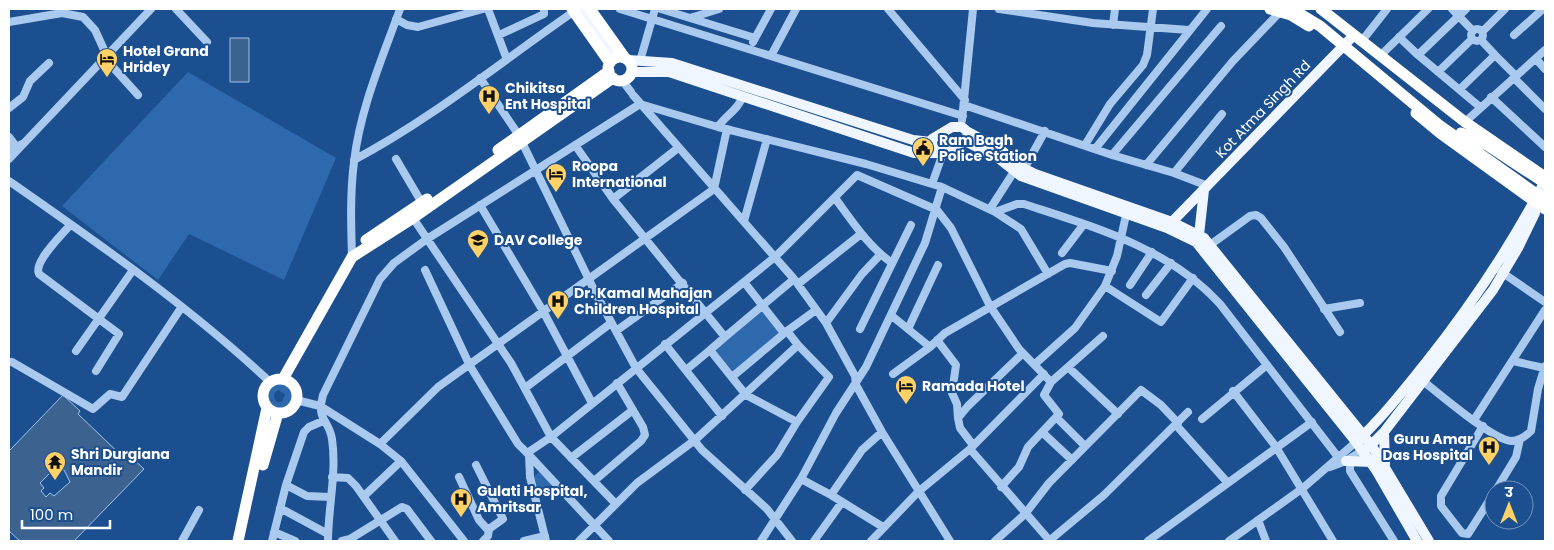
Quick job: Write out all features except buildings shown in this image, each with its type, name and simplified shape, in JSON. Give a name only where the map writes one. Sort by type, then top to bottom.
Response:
[{"type":"highway","points":[[576,9],[617,67],[632,72]]},
{"type":"highway","points":[[590,9],[617,67]]},
{"type":"highway","points":[[1283,11],[1298,13],[1302,9],[1324,22],[1545,191]]},
{"type":"highway","points":[[1321,9],[1380,56],[1463,128],[1545,182]]},
{"type":"highway","points":[[1283,11],[1341,48],[1440,133],[1541,204]]},
{"type":"highway","points":[[1283,11],[1320,26],[1439,125],[1541,204]]},
{"type":"highway","points":[[352,257],[413,218],[617,67]]},
{"type":"highway","points":[[1463,128],[1545,176]]},
{"type":"highway","points":[[245,541],[272,411],[262,398],[263,392],[270,382],[283,379],[352,257],[366,240],[520,138]]},
{"type":"highway","points":[[272,411],[292,409],[296,400],[294,387],[283,379]]},
{"type":"highway","points":[[238,541],[272,411]]},
{"type":"main road","points":[[576,9],[593,17]]},
{"type":"main road","name":"Kot Atma Singh Rd","points":[[1169,225],[1341,48],[1357,39]]},
{"type":"main road","points":[[617,67],[640,60],[672,63],[913,140],[931,142]]},
{"type":"main road","points":[[632,72],[669,72],[914,153],[940,153],[965,133]]},
{"type":"main road","points":[[931,142],[935,136],[952,127],[1001,150],[1019,168],[1042,184],[1126,215],[1169,225],[1201,246],[1363,444],[1385,465],[1429,541]]},
{"type":"main road","points":[[931,142],[933,148],[940,153]]},
{"type":"main road","points":[[1019,168],[1199,235],[1210,245],[1354,425],[1371,462],[1417,541]]},
{"type":"main road","points":[[1541,204],[1545,182]]},
{"type":"main road","points":[[1199,235],[1206,188]]},
{"type":"main road","points":[[1363,444],[1382,416],[1518,248],[1541,204],[1545,191]]},
{"type":"main road","points":[[1363,444],[1384,432],[1424,382],[1493,290],[1499,271]]},
{"type":"main road","points":[[1354,425],[1371,425],[1382,416]]},
{"type":"main road","points":[[1384,432],[1385,465]]},
{"type":"main road","points":[[1344,460],[1371,462]]},
{"type":"street","points":[[9,159],[15,147],[152,9]]},
{"type":"street","points":[[176,9],[207,42]]},
{"type":"street","points":[[352,257],[354,160],[370,89],[400,9]]},
{"type":"street","points":[[396,19],[415,27],[482,9]]},
{"type":"street","points":[[488,9],[506,57]]},
{"type":"street","points":[[499,35],[544,14],[544,9]]},
{"type":"street","points":[[354,160],[396,137],[576,9]]},
{"type":"street","points":[[620,9],[772,54],[963,116]]},
{"type":"street","points":[[640,60],[654,9]]},
{"type":"street","points":[[661,9],[755,38]]},
{"type":"street","points":[[690,18],[719,9]]},
{"type":"street","points":[[751,48],[771,9]]},
{"type":"street","points":[[772,54],[796,9]]},
{"type":"street","points":[[888,9],[965,102],[1085,146],[1174,172],[1206,188]]},
{"type":"street","points":[[965,133],[963,116],[973,9]]},
{"type":"street","points":[[1000,9],[1113,25],[1189,30]]},
{"type":"street","points":[[1113,25],[1115,9]]},
{"type":"street","points":[[1085,146],[1110,104],[1143,65],[1153,9]]},
{"type":"street","points":[[1095,149],[1207,9]]},
{"type":"street","points":[[1357,39],[1387,9]]},
{"type":"street","points":[[1380,56],[1428,9]]},
{"type":"street","points":[[1452,9],[1472,35],[1481,40],[1545,110]]},
{"type":"street","points":[[1418,55],[1466,9]]},
{"type":"street","points":[[1481,40],[1483,31],[1505,9]]},
{"type":"street","points":[[1514,35],[1543,9]]},
{"type":"street","points":[[1146,165],[1233,61],[1283,11]]},
{"type":"street","points":[[9,22],[62,13],[83,17],[95,30],[106,57],[138,95]]},
{"type":"street","points":[[1112,155],[1221,26]]},
{"type":"street","points":[[1438,72],[1477,29],[1483,31]]},
{"type":"street","points":[[1399,36],[1418,55],[1480,107]]},
{"type":"street","points":[[1463,128],[1480,107],[1545,50]]},
{"type":"street","points":[[1460,89],[1495,55]]},
{"type":"street","points":[[1536,59],[1545,69]]},
{"type":"street","points":[[9,108],[22,99],[30,81],[49,63]]},
{"type":"street","points":[[617,67],[640,104],[775,257],[826,323],[855,376],[856,385],[882,432],[950,541]]},
{"type":"street","points":[[480,78],[520,138],[534,170],[611,323],[636,368],[714,462],[776,518],[792,541]]},
{"type":"street","points":[[718,127],[725,117],[739,107],[743,96]]},
{"type":"street","points":[[1491,98],[1545,147]]},
{"type":"street","points":[[280,508],[328,538],[332,477],[332,440],[323,421],[320,406],[323,395],[380,279],[394,263],[427,238],[640,104],[718,127],[866,164],[942,187],[993,210],[1024,233],[1048,274]]},
{"type":"street","points":[[1174,172],[1222,114]]},
{"type":"street","points":[[380,444],[438,387],[470,366],[714,189],[727,129]]},
{"type":"street","points":[[993,210],[1045,131]]},
{"type":"street","points":[[9,137],[15,147]]},
{"type":"street","points":[[744,221],[767,138]]},
{"type":"street","points":[[575,145],[613,199],[725,336]]},
{"type":"street","points":[[613,199],[678,148]]},
{"type":"street","points":[[932,184],[940,153]]},
{"type":"street","points":[[396,159],[422,203]]},
{"type":"street","points":[[524,541],[546,539],[530,477],[529,455],[532,449],[551,437],[775,257],[835,198],[866,164]]},
{"type":"street","points":[[857,175],[936,210],[951,228],[990,306],[1023,354],[1051,382]]},
{"type":"street","points":[[9,181],[133,270],[270,382]]},
{"type":"street","points":[[761,541],[801,479],[836,413],[856,385],[892,316],[925,243],[942,187]]},
{"type":"street","points":[[835,198],[861,234],[880,255],[892,262]]},
{"type":"street","points":[[993,210],[1024,204],[1084,224],[1152,252],[1193,278],[1220,304],[1266,365],[1344,460],[1394,541]]},
{"type":"street","points":[[480,205],[568,355],[592,403]]},
{"type":"street","points":[[1035,364],[1074,328],[1105,286],[1112,271],[1126,215]]},
{"type":"street","points":[[1210,245],[1250,216],[1256,215],[1265,222],[1284,247],[1340,332]]},
{"type":"street","points":[[413,218],[499,344],[551,437],[615,503]]},
{"type":"street","points":[[1062,253],[1084,224]]},
{"type":"street","points":[[70,225],[39,262],[38,272],[101,319],[120,336],[96,370]]},
{"type":"street","points":[[860,329],[910,225]]},
{"type":"street","points":[[686,370],[762,306],[861,234]]},
{"type":"street","points":[[1130,285],[1152,252]]},
{"type":"street","points":[[826,323],[862,274],[880,255]]},
{"type":"street","points":[[893,374],[930,347],[945,332],[1068,263],[1112,271]]},
{"type":"street","points":[[1146,295],[1171,263]]},
{"type":"street","points":[[908,329],[938,265]]},
{"type":"street","points":[[76,352],[101,319],[133,270]]},
{"type":"street","points":[[425,270],[470,366],[518,444],[609,541]]},
{"type":"street","points":[[1499,271],[1545,302]]},
{"type":"street","points":[[1105,286],[1161,322],[1193,278]]},
{"type":"street","points":[[744,282],[762,306],[829,377],[797,422],[777,455],[745,490]]},
{"type":"street","points":[[616,331],[683,283]]},
{"type":"street","points":[[1324,309],[1360,303]]},
{"type":"street","points":[[12,362],[93,409],[110,394],[122,396],[181,308]]},
{"type":"street","points":[[732,377],[786,332],[816,310]]},
{"type":"street","points":[[1474,420],[1545,310]]},
{"type":"street","points":[[892,316],[930,347]]},
{"type":"street","points":[[525,388],[611,323]]},
{"type":"street","points":[[1001,488],[1019,468],[1028,448],[1056,417],[1058,411],[1044,395],[1051,382],[1103,336]]},
{"type":"street","points":[[937,340],[956,365],[952,393],[957,404],[960,428],[971,447],[1001,488],[1050,541],[1104,495],[1188,412]]},
{"type":"street","points":[[666,344],[722,416]]},
{"type":"street","points":[[580,541],[615,503],[637,483],[695,440],[798,345]]},
{"type":"street","points":[[710,350],[746,395],[797,422]]},
{"type":"street","points":[[958,418],[968,406],[1023,354]]},
{"type":"street","points":[[1424,382],[1474,420],[1503,439],[1511,441],[1520,439],[1531,431],[1538,389],[1545,367],[1513,361]]},
{"type":"street","points":[[1202,419],[1266,365]]},
{"type":"street","points":[[1068,367],[1118,414]]},
{"type":"street","points":[[871,541],[918,492],[971,447],[1044,374]]},
{"type":"street","points":[[594,481],[644,438],[645,431],[617,383]]},
{"type":"street","points":[[995,541],[1025,514],[1085,446],[1142,390],[1177,424],[1227,482]]},
{"type":"street","points":[[1234,391],[1276,447],[1303,488],[1333,541]]},
{"type":"street","points":[[296,400],[320,406],[380,444],[401,461],[464,541]]},
{"type":"street","points":[[571,458],[633,410]]},
{"type":"street","points":[[1056,417],[1085,446]]},
{"type":"street","points":[[272,541],[286,485],[304,432],[309,427],[323,421]]},
{"type":"street","points":[[1148,541],[1312,422]]},
{"type":"street","points":[[1483,426],[1441,496],[1441,506],[1462,533],[1468,534],[1484,509]]},
{"type":"street","points":[[831,495],[862,450],[882,432]]},
{"type":"street","points":[[1043,433],[1072,460]]},
{"type":"street","points":[[1502,480],[1516,457],[1520,439]]},
{"type":"street","points":[[1229,541],[1330,467],[1344,460],[1363,444]]},
{"type":"street","points":[[364,496],[401,461]]},
{"type":"street","points":[[476,465],[503,519],[488,530]]},
{"type":"street","points":[[459,476],[479,520],[488,530],[488,536],[483,541]]},
{"type":"street","points":[[332,477],[351,480],[396,541]]},
{"type":"street","points":[[801,479],[883,527]]},
{"type":"street","points":[[286,485],[306,496],[330,498]]},
{"type":"street","points":[[814,541],[842,502]]},
{"type":"street","points":[[348,541],[400,508],[405,508],[431,541]]},
{"type":"street","points":[[182,541],[200,510]]},
{"type":"street","points":[[1258,520],[1266,541]]},
{"type":"street","points":[[274,532],[295,541]]},
{"type":"shaded area","points":[[230,38],[249,38],[249,82],[230,82]]},
{"type":"shaded area","points":[[188,72],[336,158],[284,280],[189,234],[158,280],[62,206]]},
{"type":"shaded area","points":[[762,309],[782,333],[734,373],[714,349]]},
{"type":"shaded area","points":[[281,383],[288,386],[293,395],[289,405],[281,409],[271,405],[267,396],[271,387]],"holes":[[[278,390],[285,394],[282,402],[277,402],[274,398],[274,394]]]},
{"type":"shaded area","points":[[63,395],[80,411],[78,414],[124,458],[128,454],[144,469],[74,541],[20,541],[9,531],[9,451]],"holes":[[[55,468],[64,470],[70,482],[54,496],[50,493],[46,497],[41,491],[44,488],[40,483]]]},
{"type":"shaded area","points":[[540,471],[552,485],[538,497],[533,477]]},
{"type":"place","name":"Hotel Grand Hridey","points":[[107,78]]},
{"type":"place","name":"Chikitsa Ent Hospital","points":[[489,115]]},
{"type":"place","name":"Ram Bagh Police Station","points":[[923,167]]},
{"type":"place","name":"Roopa International","points":[[556,193]]},
{"type":"place","name":"DAV College","points":[[478,259]]},
{"type":"place","name":"Dr. Kamal Mahajan Children Hospital","points":[[558,320]]},
{"type":"place","name":"Ramada Hotel","points":[[906,405]]},
{"type":"place","name":"Guru Amar Das Hospital","points":[[1489,466]]},
{"type":"place","name":"Shri Durgiana Mandir","points":[[55,481]]},
{"type":"place","name":"Gulati Hospital, Amritsar","points":[[461,518]]}]
